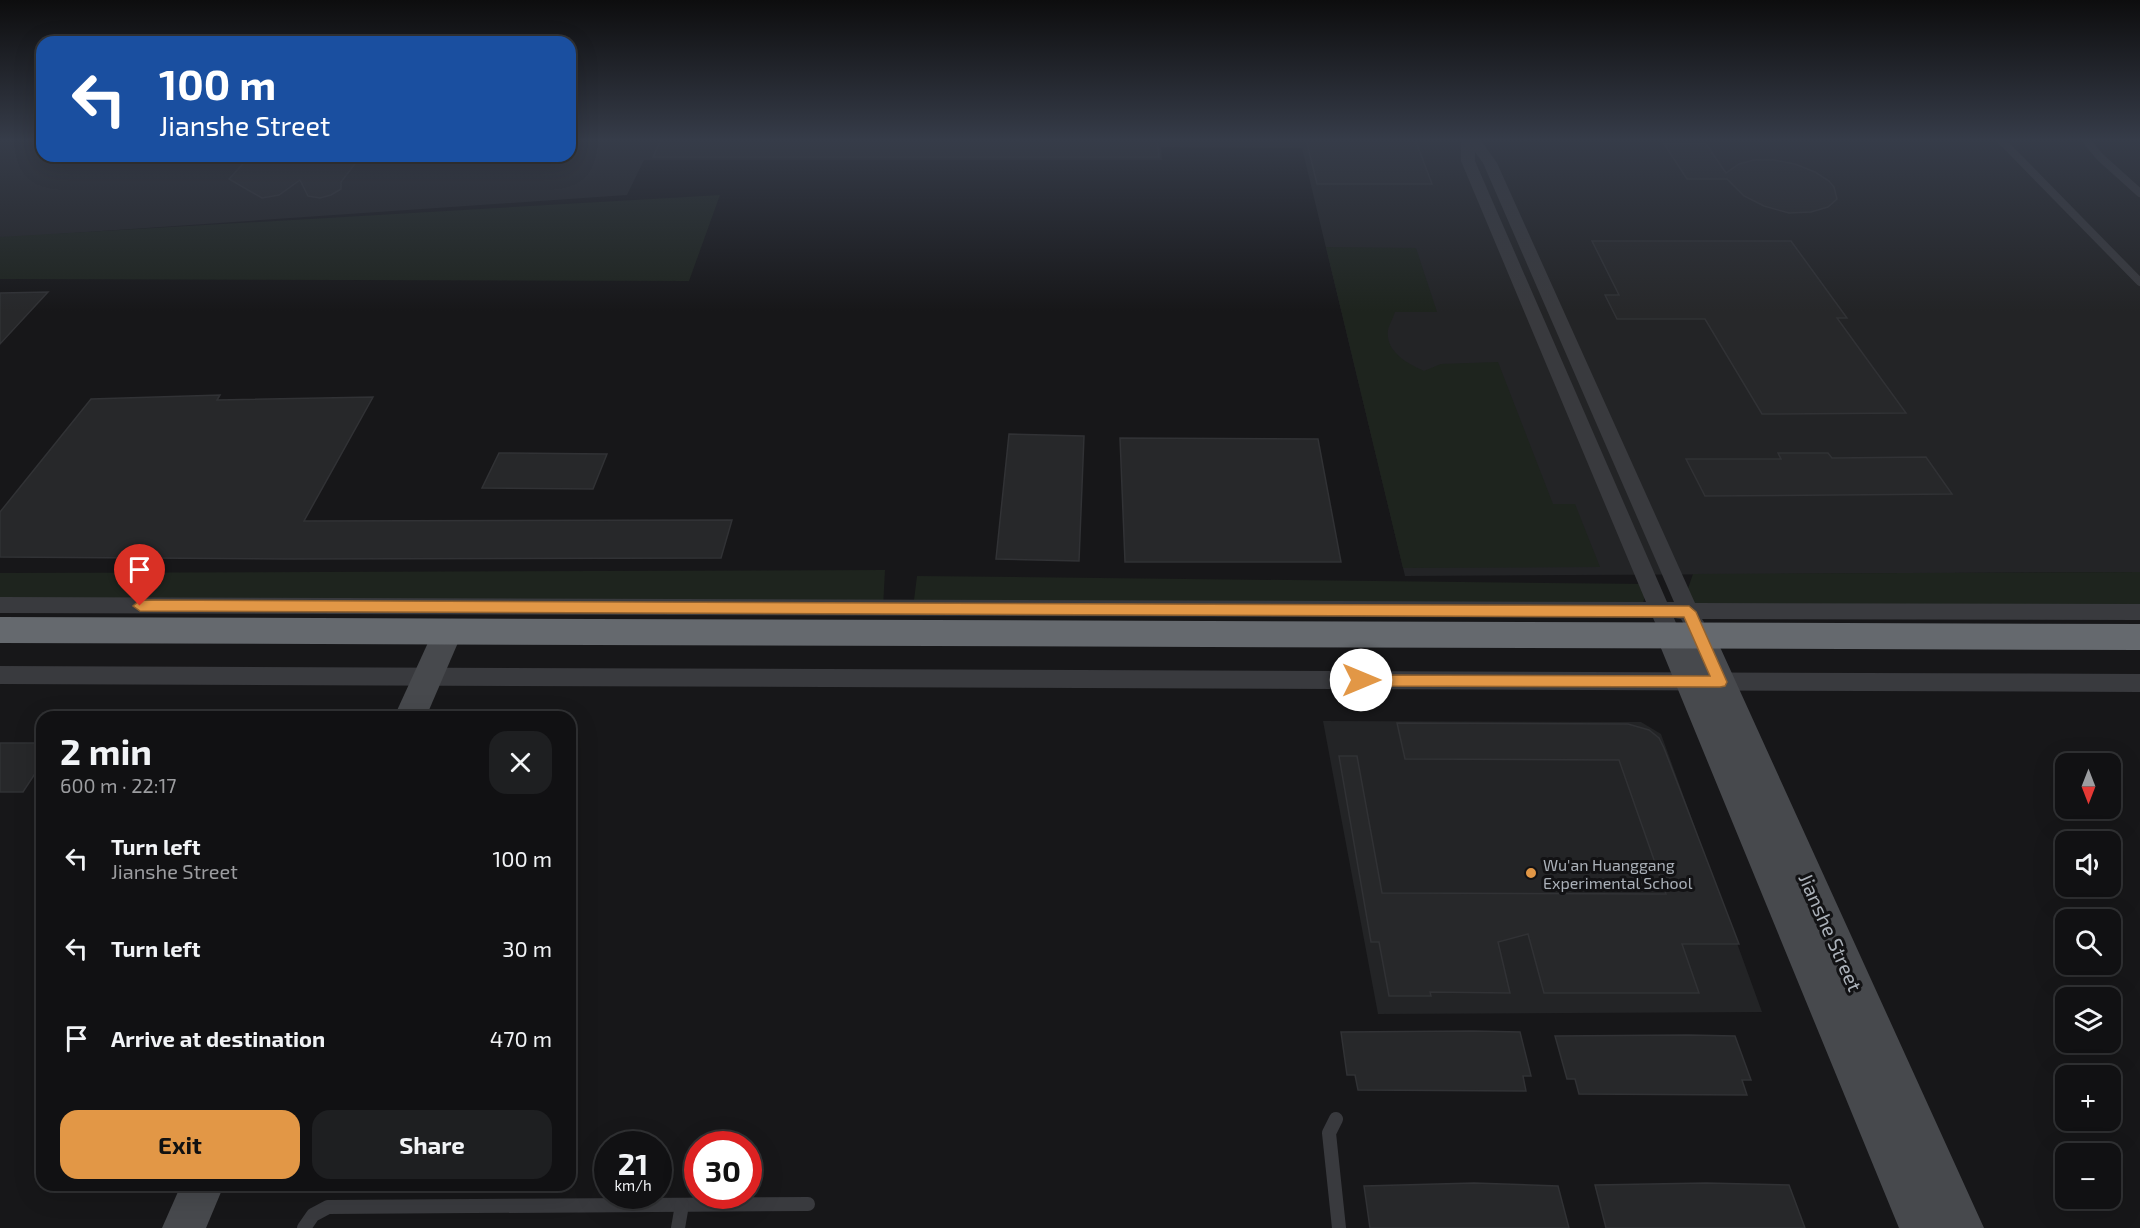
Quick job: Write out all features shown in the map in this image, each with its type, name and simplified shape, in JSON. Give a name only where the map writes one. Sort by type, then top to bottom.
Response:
[{"type":"highway","points":[[0,630],[438,653]]},
{"type":"highway","points":[[0,650],[438,653],[1690,647],[2140,637]]},
{"type":"highway","points":[[1690,647],[2140,658]]},
{"type":"main road","name":"Jianshe Street","points":[[1690,647],[1921,1228]]},
{"type":"main road","name":"Jianshe Street","points":[[1690,647],[1962,1228]]},
{"type":"main road","points":[[413,711],[438,653]]},
{"type":"main road","points":[[184,1228],[200,1191]]},
{"type":"street","points":[[1484,196],[1690,647]]},
{"type":"street","points":[[1504,196],[1690,647]]},
{"type":"street","points":[[0,605],[1690,647],[2140,683]]},
{"type":"street","points":[[1690,647],[2140,612]]},
{"type":"street","points":[[0,675],[438,653]]},
{"type":"lane","points":[[2056,196],[2140,282]]},
{"type":"lane","points":[[1336,1119],[1329,1133],[1340,1228]]},
{"type":"lane","points":[[304,1228],[313,1215],[328,1207],[808,1204]]},
{"type":"lane","points":[[678,1228],[682,1205]]},
{"type":"shaded area","points":[[0,196],[608,196],[0,238]]},
{"type":"shaded area","points":[[720,196],[689,281],[0,279],[0,237]]},
{"type":"shaded area","points":[[1314,196],[2140,196],[2140,572],[1405,576]]},
{"type":"shaded area","points":[[1326,247],[1416,248],[1437,312],[1395,312],[1388,330],[1390,345],[1405,361],[1424,371],[1441,364],[1498,362],[1553,504],[1575,504],[1600,567],[1403,568]]},
{"type":"shaded area","points":[[885,570],[883,608],[0,605],[0,573]]},
{"type":"shaded area","points":[[2140,572],[2140,610],[1711,612],[1684,600],[1693,574]]},
{"type":"shaded area","points":[[917,576],[1648,584],[1641,611],[913,608]]},
{"type":"shaded area","name":"Wu'an Huanggang Experimental School","points":[[1323,721],[1641,722],[1661,734],[1762,1012],[1378,1014]]},
{"type":"building","points":[[1745,196],[1836,196],[1837,199],[1828,207],[1811,212],[1789,213],[1764,206]]},
{"type":"building","points":[[1592,241],[1791,241],[1847,318],[1837,318],[1906,413],[1762,414],[1705,319],[1617,319],[1605,295],[1619,295]]},
{"type":"building","points":[[48,292],[0,344],[0,293]]},
{"type":"building","points":[[220,395],[217,400],[373,397],[304,521],[732,520],[721,558],[0,557],[0,512],[91,399]]},
{"type":"building","points":[[1009,434],[1084,436],[1079,561],[996,559]]},
{"type":"building","points":[[1120,438],[1318,439],[1341,562],[1125,562]]},
{"type":"building","points":[[499,453],[607,454],[593,489],[482,488]]},
{"type":"building","points":[[1778,453],[1828,453],[1832,458],[1926,457],[1952,494],[1705,496],[1686,459],[1781,459]]},
{"type":"building","points":[[1397,723],[1628,724],[1649,730],[1659,738],[1664,748],[1739,944],[1682,944],[1699,993],[1544,993],[1528,934],[1498,942],[1510,993],[1430,992],[1431,996],[1389,996],[1379,942],[1371,942],[1339,756],[1357,756],[1382,893],[1666,894],[1619,760],[1405,759]]},
{"type":"building","points":[[0,743],[36,743],[36,772],[23,792],[0,792]]},
{"type":"building","points":[[1341,1032],[1520,1032],[1531,1076],[1523,1076],[1526,1091],[1358,1090],[1355,1075],[1347,1075]]},
{"type":"building","points":[[1555,1036],[1735,1036],[1751,1080],[1742,1080],[1747,1095],[1579,1094],[1575,1079],[1567,1079]]},
{"type":"building","points":[[1474,1183],[1558,1186],[1569,1228],[1370,1228],[1364,1186]]},
{"type":"building","points":[[1706,1183],[1789,1185],[1805,1228],[1606,1228],[1595,1185]]},
{"type":"place","name":"Wu'an Huanggang Experimental School","points":[[1531,873]]},
{"type":"route","points":[[140,606],[1689,612],[1720,682],[1361,680]]}]
